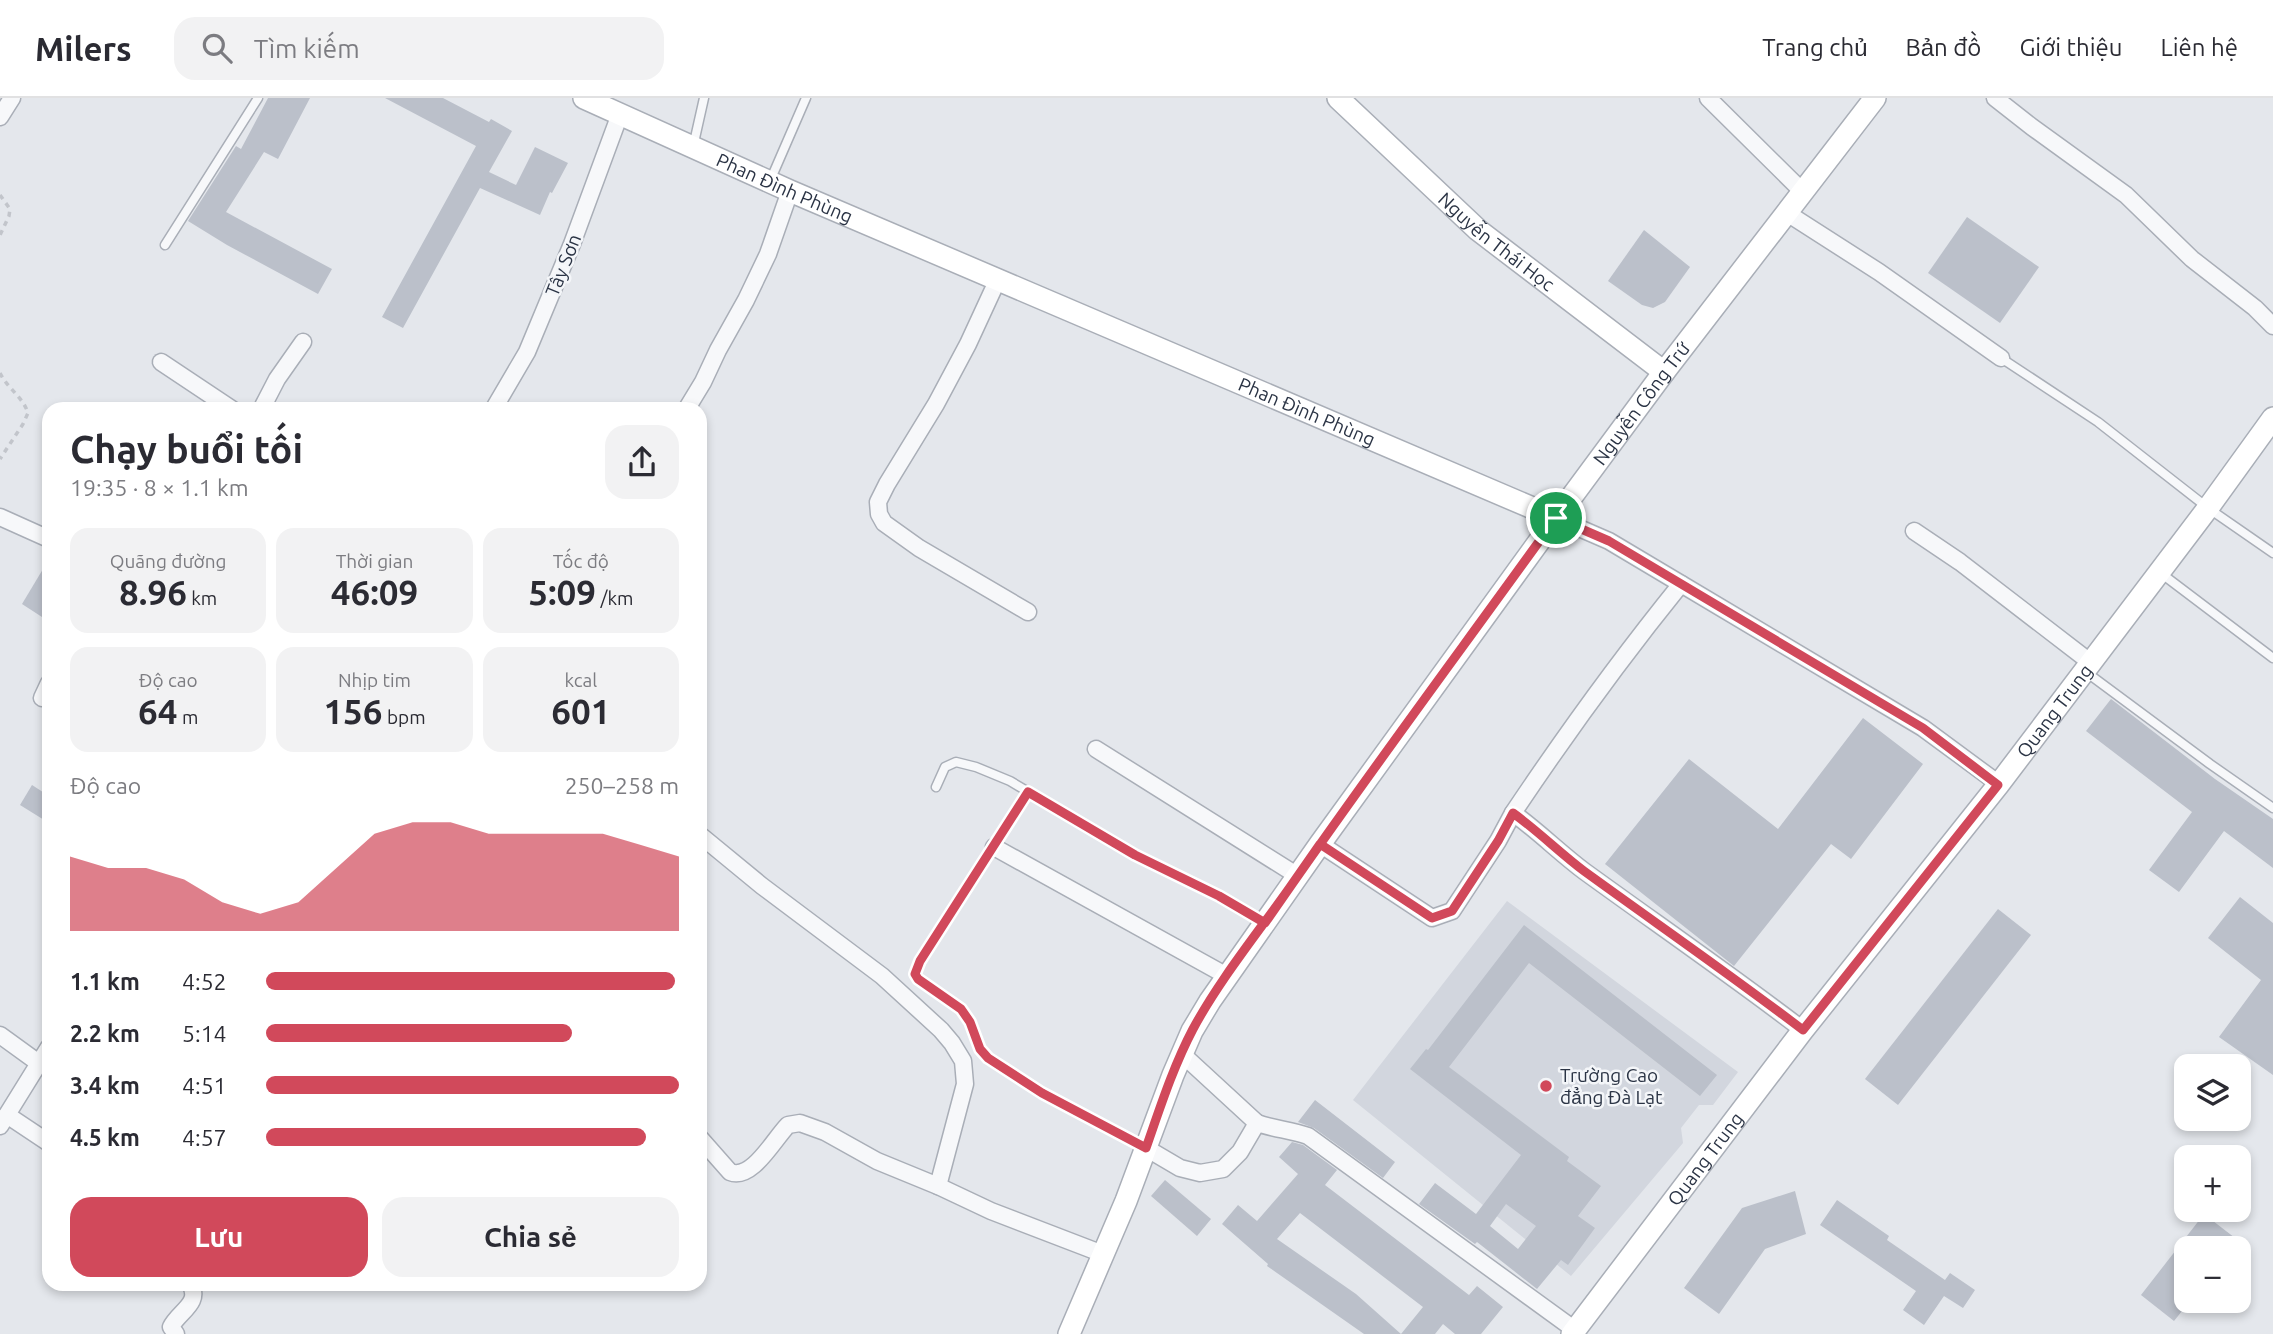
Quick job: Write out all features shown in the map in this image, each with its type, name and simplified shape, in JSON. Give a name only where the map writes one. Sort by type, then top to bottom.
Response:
[{"type":"street","points":[[0,117],[12,98]]},
{"type":"street","name":"Phan Đình Phùng","points":[[584,98],[790,191],[1609,541],[1923,728],[1998,785]]},
{"type":"street","name":"Nguyễn Thái Học","points":[[1338,98],[1478,230],[1664,372]]},
{"type":"street","points":[[1708,98],[1803,192]]},
{"type":"street","name":"Nguyễn Công Trứ","points":[[1069,1334],[1126,1201],[1182,1054],[1198,1021],[1227,976],[1556,518],[1664,372],[1875,98]]},
{"type":"street","points":[[1995,98],[2126,195],[2192,259],[2255,308],[2273,326]]},
{"type":"street","name":"Tây Sơn","points":[[499,402],[527,352],[572,244],[620,114]]},
{"type":"street","points":[[691,402],[704,382],[768,254],[790,191]]},
{"type":"street","points":[[1787,213],[1879,272],[2001,358]]},
{"type":"street","points":[[998,279],[936,404],[887,484],[878,502],[879,514],[884,523],[919,548],[1028,612]]},
{"type":"street","points":[[265,402],[277,379],[303,342]]},
{"type":"street","points":[[161,362],[221,402]]},
{"type":"street","name":"Quang Trung","points":[[1574,1332],[1803,1030],[1998,785],[2273,418]]},
{"type":"street","points":[[0,517],[42,536]]},
{"type":"street","points":[[1914,531],[1961,562],[2087,666]]},
{"type":"street","points":[[1320,844],[1432,918],[1452,911],[1577,718],[1681,584]]},
{"type":"street","points":[[1096,749],[1298,876]]},
{"type":"street","points":[[1513,813],[1581,869],[1727,972],[1803,1030]]},
{"type":"street","points":[[707,841],[762,886],[882,976],[952,1043],[963,1061],[965,1084],[939,1186]]},
{"type":"street","points":[[994,847],[1227,976]]},
{"type":"street","points":[[0,1035],[40,1064]]},
{"type":"street","points":[[1182,1054],[1256,1123],[1308,1136],[1574,1332]]},
{"type":"street","points":[[42,1060],[3,1121],[42,1140]]},
{"type":"street","points":[[707,1146],[730,1172],[744,1173],[788,1125],[800,1123],[825,1132],[877,1161],[939,1186],[990,1211],[1103,1254]]},
{"type":"street","points":[[1146,1148],[1180,1168],[1200,1173],[1223,1169],[1240,1152],[1256,1123]]},
{"type":"street","points":[[176,1334],[170,1326],[192,1303],[193,1291]]},
{"type":"lane","points":[[165,245],[258,98]]},
{"type":"lane","points":[[693,147],[704,98]]},
{"type":"lane","points":[[770,181],[807,98]]},
{"type":"lane","points":[[2001,358],[2098,422],[2208,508],[2273,553]]},
{"type":"lane","points":[[2160,572],[2273,658]]},
{"type":"lane","points":[[2087,666],[2210,764],[2273,808]]},
{"type":"lane","points":[[936,787],[945,767],[956,762],[1010,781],[1135,855],[1219,896],[1265,923]]},
{"type":"path","points":[[0,195],[10,209],[0,235]]},
{"type":"path","points":[[0,373],[4,382],[25,404],[28,412],[0,459]]},
{"type":"path","points":[[1028,792],[920,961],[915,974],[924,984],[961,1009],[970,1022],[980,1049],[988,1058],[1042,1093],[1146,1148]]},
{"type":"shaded area","name":"Trường Cao đẳng Đà Lạt","points":[[1507,901],[1738,1072],[1713,1105],[1699,1105],[1681,1128],[1683,1143],[1571,1276],[1353,1100]]},
{"type":"building","points":[[268,98],[310,98],[278,159],[264,152],[226,212],[332,269],[318,294],[188,221],[236,146],[241,149]]},
{"type":"building","points":[[385,98],[443,98],[512,131],[489,172],[516,185],[535,147],[568,163],[540,215],[480,188],[403,328],[382,317],[476,146]]},
{"type":"building","points":[[1967,217],[2039,267],[2000,323],[1928,273]]},
{"type":"building","points":[[1644,230],[1690,267],[1665,302],[1653,308],[1642,305],[1608,281]]},
{"type":"building","points":[[42,571],[42,617],[22,604]]},
{"type":"building","points":[[2111,699],[2215,779],[2273,819],[2273,868],[2224,831],[2179,892],[2149,870],[2192,812],[2086,731]]},
{"type":"building","points":[[1863,718],[1923,764],[1851,859],[1831,844],[1734,966],[1605,864],[1689,759],[1778,829]]},
{"type":"building","points":[[32,785],[42,791],[42,819],[20,805]]},
{"type":"building","points":[[2240,897],[2273,923],[2273,1075],[2251,1060],[2251,1054],[2243,1054],[2219,1037],[2261,980],[2208,938]]},
{"type":"building","points":[[1998,909],[2031,935],[1898,1105],[1865,1079]]},
{"type":"building","points":[[1524,925],[1717,1075],[1700,1096],[1529,963],[1449,1067],[1569,1157],[1567,1161],[1601,1186],[1578,1216],[1595,1228],[1568,1265],[1561,1260],[1537,1289],[1477,1242],[1475,1244],[1419,1204],[1435,1183],[1476,1214],[1521,1155],[1410,1069],[1426,1049],[1428,1050]],"holes":[[[1506,1204],[1536,1226],[1518,1249],[1490,1226]]]},
{"type":"building","points":[[1315,1100],[1395,1162],[1383,1178],[1314,1128],[1298,1122]]},
{"type":"building","points":[[1292,1142],[1303,1145],[1337,1170],[1325,1185],[1469,1295],[1477,1286],[1503,1307],[1481,1334],[1455,1334],[1443,1324],[1435,1334],[1401,1334],[1364,1334],[1267,1266],[1268,1264],[1222,1224],[1238,1205],[1257,1221],[1298,1174],[1279,1157]],"holes":[[[1300,1213],[1423,1307],[1401,1334],[1356,1294],[1277,1239]]]},
{"type":"building","points":[[1165,1180],[1211,1219],[1197,1236],[1151,1196]]},
{"type":"building","points":[[1795,1191],[1806,1234],[1765,1249],[1719,1314],[1684,1288],[1742,1208]]},
{"type":"building","points":[[1837,1200],[1889,1236],[1887,1240],[1945,1280],[1950,1273],[1975,1290],[1963,1308],[1944,1296],[1924,1325],[1903,1310],[1916,1291],[1820,1225]]},
{"type":"building","points":[[2198,1222],[2214,1222],[2232,1236],[2187,1236]]},
{"type":"building","points":[[2174,1253],[2174,1313],[2180,1313],[2174,1321],[2141,1295]]},
{"type":"place","name":"Trường Cao đẳng Đà Lạt","points":[[1546,1086]]},
{"type":"route","points":[[1556,518],[1368,776],[1320,844],[1265,923],[1210,1001],[1192,1031],[1173,1074],[1146,1148],[1042,1093],[988,1058],[980,1049],[970,1022],[961,1009],[918,979],[915,974],[916,967],[1028,792],[1135,855],[1219,896],[1265,923],[1298,876],[1320,844],[1432,918],[1452,911],[1513,813],[1581,869],[1727,972],[1803,1030],[1998,785],[1923,728],[1609,541],[1556,518]]}]
